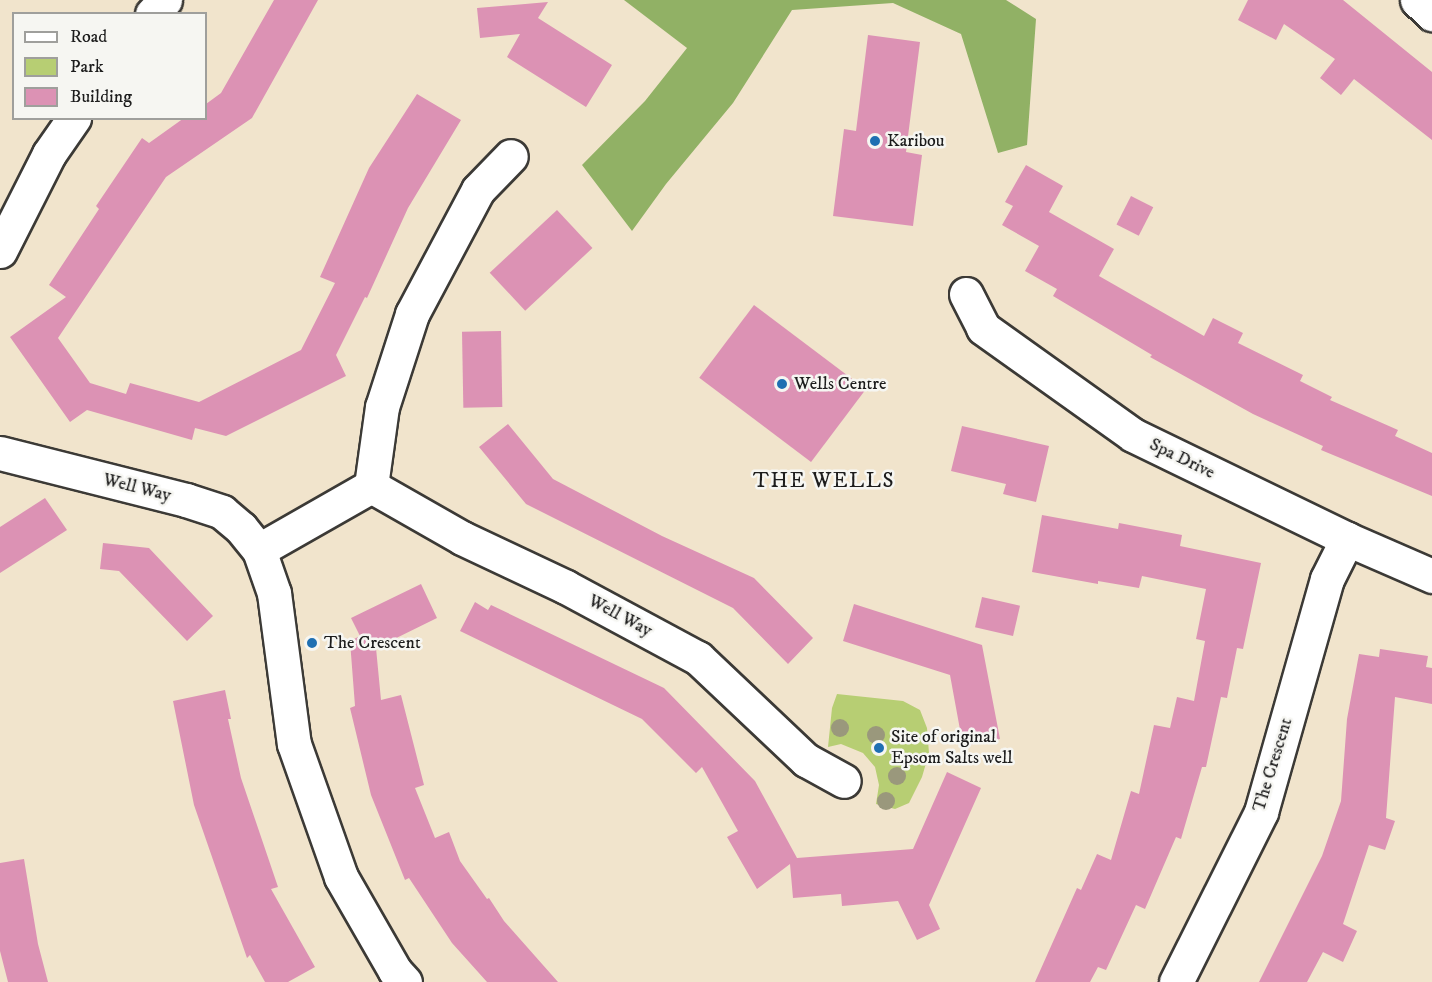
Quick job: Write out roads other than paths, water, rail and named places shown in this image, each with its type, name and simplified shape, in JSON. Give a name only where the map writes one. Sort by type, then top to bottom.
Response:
[{"type":"street","points":[[154,12],[165,0]]},
{"type":"street","points":[[1417,0],[1432,14]]},
{"type":"street","points":[[0,251],[49,154],[73,120]]},
{"type":"street","points":[[405,982],[395,971],[341,877],[294,744],[274,593],[260,550],[371,486],[382,407],[412,314],[478,190],[511,156]]},
{"type":"street","name":"Spa Drive","points":[[966,294],[983,328],[1133,435],[1347,539],[1432,576]]},
{"type":"street","name":"Well Way","points":[[0,453],[186,500],[222,512],[241,528],[260,550]]},
{"type":"street","name":"Well Way","points":[[371,486],[462,538],[566,587],[698,658],[806,760],[844,781]]},
{"type":"street","name":"The Crescent","points":[[1176,982],[1261,812],[1327,579],[1347,539]]},
{"type":"place","name":"Karibou","points":[[875,141]]},
{"type":"place","name":"Wells Centre","points":[[782,384]]},
{"type":"place","name":"The Crescent","points":[[312,643]]},
{"type":"place","name":"Site of original Epsom Salts well","points":[[879,748]]},
{"type":"district","name":"THE WELLS","points":[[824,481]]}]
